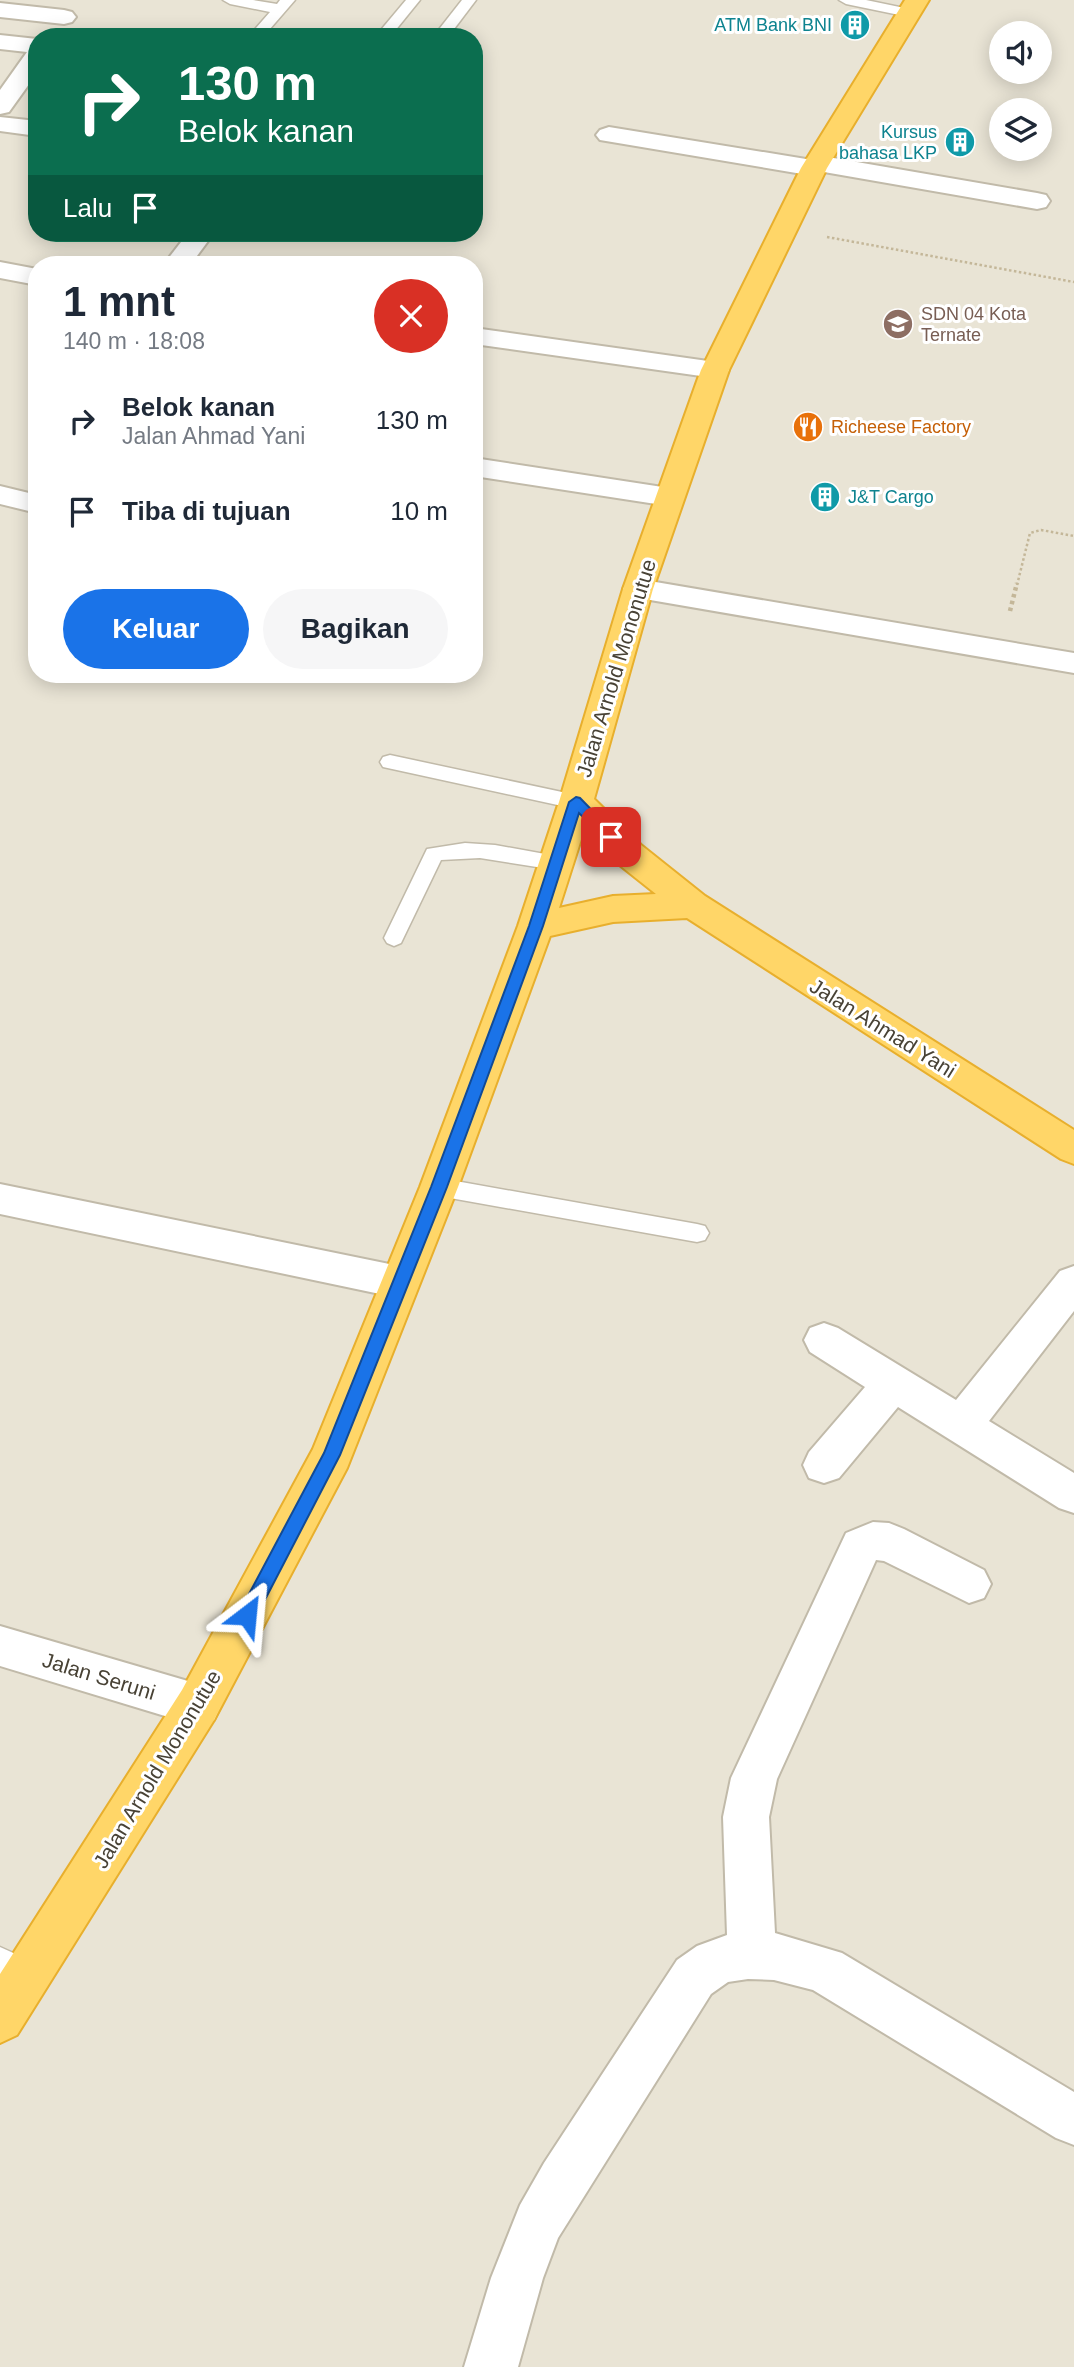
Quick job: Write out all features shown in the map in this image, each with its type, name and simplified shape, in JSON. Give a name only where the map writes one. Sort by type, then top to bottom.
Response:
[{"type":"highway","name":"Jalan Arnold Mononutue","points":[[0,2018],[15,1968],[198,1705],[332,1455],[439,1187],[536,926],[576,802],[638,589],[715,370],[815,166],[913,6]]},
{"type":"highway","name":"Jalan Ahmad Yani","points":[[576,802],[629,854],[693,905],[1074,1149]]},
{"type":"highway","points":[[536,926],[612,909],[693,905]]},
{"type":"street","points":[[0,10],[63,18]]},
{"type":"street","points":[[0,42],[28,45]]},
{"type":"street","points":[[0,107],[28,68]]},
{"type":"street","points":[[0,124],[28,128]]},
{"type":"street","points":[[609,135],[1037,201]]},
{"type":"street","points":[[183,256],[194,242]]},
{"type":"street","points":[[0,270],[28,275]]},
{"type":"street","points":[[483,337],[715,370]]},
{"type":"street","points":[[483,468],[669,497]]},
{"type":"street","points":[[0,495],[28,502]]},
{"type":"street","points":[[638,589],[1074,663]]},
{"type":"street","points":[[0,1199],[399,1282]]},
{"type":"street","points":[[961,1425],[1074,1282]]},
{"type":"street","points":[[824,1340],[1074,1495]]},
{"type":"street","points":[[824,1465],[893,1383]]},
{"type":"street","points":[[754,1956],[746,1862],[746,1817],[754,1779],[861,1546],[873,1541],[889,1542],[969,1584]]},
{"type":"street","name":"Jalan Seruni","points":[[0,1646],[198,1705]]},
{"type":"street","points":[[491,2367],[521,2267],[538,2223],[562,2181],[694,1977],[722,1960],[754,1956],[788,1957],[825,1970],[1074,2120]]},
{"type":"lane","points":[[230,0],[284,4]]},
{"type":"lane","points":[[390,28],[413,0]]},
{"type":"lane","points":[[447,28],[469,0]]},
{"type":"lane","points":[[846,0],[913,6]]},
{"type":"lane","points":[[263,28],[284,4]]},
{"type":"lane","points":[[390,762],[576,802]]},
{"type":"lane","points":[[394,938],[434,854],[456,849],[486,850],[556,863]]},
{"type":"lane","points":[[439,1187],[697,1233]]},
{"type":"path","points":[[783,229],[1074,282]]},
{"type":"path","points":[[999,650],[1030,533],[1041,530],[1074,536]]},
{"type":"shaded area","points":[[0,0],[1074,0],[1074,2367],[0,2367]]},
{"type":"place","name":"ATM Bank BNI","points":[[855,25]]},
{"type":"place","name":"Kursus bahasa LKP","points":[[960,142]]},
{"type":"place","name":"SDN 04 Kota Ternate","points":[[898,324]]},
{"type":"place","name":"Richeese Factory","points":[[808,427]]},
{"type":"place","name":"J&T Cargo","points":[[825,497]]},
{"type":"route","points":[[247,1615],[332,1455],[439,1187],[536,926],[576,802],[611,837]]}]
